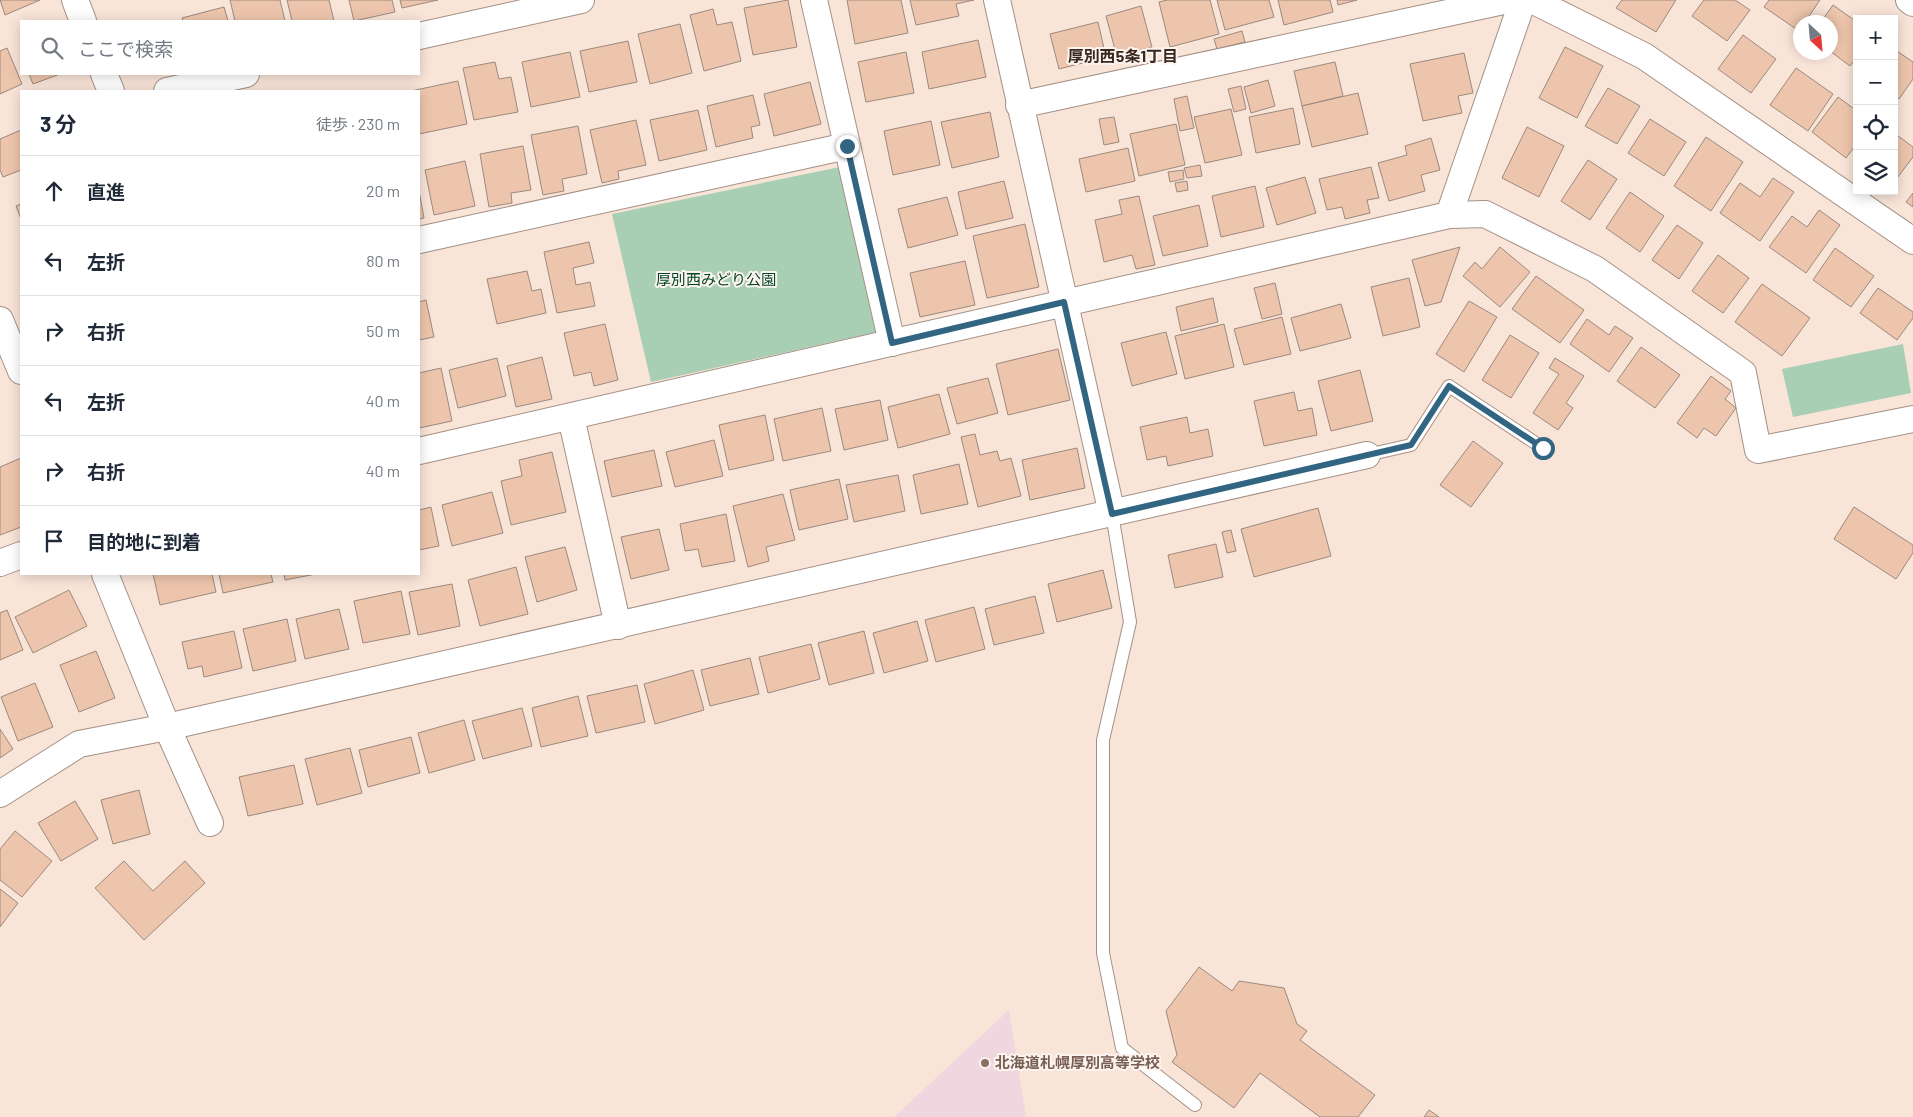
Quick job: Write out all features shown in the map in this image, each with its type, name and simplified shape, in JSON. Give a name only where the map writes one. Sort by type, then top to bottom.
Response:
[{"type":"street","points":[[75,0],[84,20]]},
{"type":"street","points":[[420,36],[580,0]]},
{"type":"street","points":[[814,0],[892,343]]},
{"type":"street","points":[[997,0],[1112,514]]},
{"type":"street","points":[[1019,105],[1508,0]]},
{"type":"street","points":[[1449,215],[1523,0]]},
{"type":"street","points":[[1532,0],[1644,56],[1913,242]]},
{"type":"street","points":[[1909,0],[1913,2]]},
{"type":"street","points":[[104,75],[111,90]]},
{"type":"street","points":[[172,90],[241,75]]},
{"type":"street","points":[[420,240],[847,146]]},
{"type":"street","points":[[420,451],[1449,215],[1485,214],[1595,269],[1743,373],[1758,450],[1913,419]]},
{"type":"street","points":[[0,320],[20,369]]},
{"type":"street","points":[[571,417],[618,626]]},
{"type":"street","points":[[0,794],[79,744],[167,727],[618,626],[1367,455]]},
{"type":"street","points":[[0,563],[20,555]]},
{"type":"street","points":[[105,575],[167,727],[210,823]]},
{"type":"lane","points":[[1367,455],[1411,445],[1449,386],[1543,448]]},
{"type":"lane","points":[[1112,514],[1130,622],[1103,740],[1103,953],[1122,1048],[1195,1105]]},
{"type":"shaded area","name":"北海道札幌厚別高等学校","points":[[1009,1010],[1026,1117],[894,1117]]},
{"type":"green space","name":"厚別西みどり公園","points":[[840,167],[877,332],[651,382],[612,214]]},
{"type":"green space","points":[[1903,344],[1911,393],[1793,417],[1782,369]]},
{"type":"building","points":[[0,0],[40,0],[5,15]]},
{"type":"building","points":[[230,0],[280,0],[285,20],[235,20]]},
{"type":"building","points":[[287,0],[329,0],[334,20],[292,20]]},
{"type":"building","points":[[349,0],[392,0],[395,12],[354,20]]},
{"type":"building","points":[[400,0],[438,0],[402,8]]},
{"type":"building","points":[[788,0],[797,47],[753,55],[744,8]]},
{"type":"building","points":[[847,0],[901,0],[908,33],[855,44]]},
{"type":"building","points":[[910,0],[974,0],[956,4],[959,16],[916,25]]},
{"type":"building","points":[[1167,0],[1210,0],[1219,34],[1170,47],[1159,2]]},
{"type":"building","points":[[1217,0],[1269,0],[1274,17],[1225,30]]},
{"type":"building","points":[[1278,0],[1330,0],[1333,12],[1284,25]]},
{"type":"building","points":[[1337,0],[1357,0],[1338,5]]},
{"type":"building","points":[[1622,0],[1676,0],[1656,32],[1616,8]]},
{"type":"building","points":[[1704,0],[1735,0],[1750,10],[1727,41],[1692,16]]},
{"type":"building","points":[[1769,0],[1820,0],[1810,15],[1793,15],[1793,27],[1764,7]]},
{"type":"building","points":[[1833,5],[1853,19],[1853,62],[1850,66],[1838,57],[1838,15],[1826,15]]},
{"type":"building","points":[[1141,6],[1152,47],[1117,57],[1106,16]]},
{"type":"building","points":[[224,7],[228,20],[183,20],[182,18]]},
{"type":"building","points":[[713,9],[717,25],[732,22],[741,61],[704,71],[690,15]]},
{"type":"building","points":[[1098,22],[1106,57],[1059,69],[1050,34]]},
{"type":"building","points":[[680,24],[692,73],[650,84],[638,34]]},
{"type":"building","points":[[1242,31],[1245,42],[1217,49],[1214,39]]},
{"type":"building","points":[[1743,35],[1776,59],[1751,93],[1718,69]]},
{"type":"building","points":[[978,40],[986,77],[929,89],[922,52]]},
{"type":"building","points":[[628,41],[637,82],[589,92],[580,51]]},
{"type":"building","points":[[1565,47],[1603,66],[1577,118],[1539,98]]},
{"type":"building","points":[[7,48],[22,84],[0,94],[0,51]]},
{"type":"building","points":[[570,52],[580,97],[531,107],[522,62]]},
{"type":"building","points":[[906,52],[914,93],[866,102],[858,62]]},
{"type":"building","points":[[1898,52],[1913,62],[1913,79],[1899,99]]},
{"type":"building","points":[[1464,53],[1473,93],[1458,96],[1462,113],[1423,121],[1410,64]]},
{"type":"building","points":[[495,62],[499,79],[511,77],[518,112],[474,120],[463,68]]},
{"type":"building","points":[[1335,62],[1343,96],[1302,106],[1294,71]]},
{"type":"building","points":[[1796,68],[1833,94],[1808,131],[1770,105]]},
{"type":"building","points":[[29,75],[57,75],[33,84]]},
{"type":"building","points":[[1268,80],[1275,106],[1251,113],[1244,87]]},
{"type":"building","points":[[458,81],[467,124],[420,134],[420,90],[416,90]]},
{"type":"building","points":[[810,82],[821,124],[774,136],[764,94]]},
{"type":"building","points":[[1241,86],[1246,109],[1234,112],[1228,89]]},
{"type":"building","points":[[1608,88],[1640,106],[1617,144],[1585,126]]},
{"type":"building","points":[[1358,93],[1368,134],[1312,147],[1302,106]]},
{"type":"building","points":[[753,95],[760,125],[751,127],[753,138],[716,147],[707,106]]},
{"type":"building","points":[[1187,96],[1194,128],[1180,131],[1174,99]]},
{"type":"building","points":[[1838,97],[1853,108],[1853,148],[1846,158],[1812,132]]},
{"type":"building","points":[[1293,108],[1300,144],[1256,153],[1249,117]]},
{"type":"building","points":[[1231,109],[1242,155],[1205,163],[1194,117]]},
{"type":"building","points":[[698,110],[707,150],[659,161],[650,120]]},
{"type":"building","points":[[990,112],[999,157],[952,168],[941,122]]},
{"type":"building","points":[[1114,117],[1119,142],[1104,145],[1099,119]]},
{"type":"building","points":[[1650,119],[1686,142],[1664,176],[1628,153]]},
{"type":"building","points":[[636,120],[646,165],[618,171],[619,179],[602,183],[590,130]]},
{"type":"building","points":[[931,121],[940,165],[893,175],[884,131]]},
{"type":"building","points":[[1176,124],[1185,165],[1139,176],[1130,134]]},
{"type":"building","points":[[578,126],[587,174],[562,179],[564,191],[543,195],[531,135]]},
{"type":"building","points":[[1527,127],[1564,146],[1539,197],[1502,178]]},
{"type":"building","points":[[20,130],[20,170],[3,177],[0,170],[0,139]]},
{"type":"building","points":[[1898,136],[1913,147],[1913,157],[1898,177]]},
{"type":"building","points":[[1706,137],[1743,162],[1711,211],[1674,186]]},
{"type":"building","points":[[1431,138],[1440,170],[1421,175],[1425,191],[1389,201],[1378,163],[1407,155],[1405,146]]},
{"type":"building","points":[[523,146],[531,190],[511,193],[512,203],[489,207],[480,154]]},
{"type":"building","points":[[1128,148],[1135,181],[1086,192],[1079,159]]},
{"type":"building","points":[[1588,160],[1617,179],[1590,220],[1561,201]]},
{"type":"building","points":[[465,161],[475,206],[434,215],[425,170]]},
{"type":"building","points":[[1200,165],[1202,176],[1187,178],[1184,168]]},
{"type":"building","points":[[1371,167],[1379,198],[1367,200],[1370,213],[1345,219],[1342,207],[1327,210],[1319,179]]},
{"type":"building","points":[[1183,170],[1184,179],[1170,182],[1168,172]]},
{"type":"building","points":[[1305,177],[1316,213],[1277,225],[1266,188]]},
{"type":"building","points":[[1773,178],[1794,192],[1760,241],[1720,213],[1740,183],[1760,197]]},
{"type":"building","points":[[1004,181],[1013,218],[966,229],[958,192]]},
{"type":"building","points":[[1187,181],[1188,190],[1177,192],[1175,183]]},
{"type":"building","points":[[1255,186],[1264,227],[1221,237],[1212,196]]},
{"type":"building","points":[[1630,192],[1664,216],[1640,252],[1606,228]]},
{"type":"building","points":[[1913,193],[1913,207],[1906,202]]},
{"type":"building","points":[[420,196],[424,218],[420,219]]},
{"type":"building","points":[[1139,196],[1155,265],[1136,269],[1132,255],[1104,262],[1095,220],[1122,214],[1119,200]]},
{"type":"building","points":[[947,197],[958,235],[908,248],[898,209]]},
{"type":"building","points":[[20,204],[20,216],[16,206]]},
{"type":"building","points":[[1199,205],[1208,246],[1163,256],[1153,216]]},
{"type":"building","points":[[1819,210],[1840,225],[1806,273],[1769,247],[1792,216],[1807,227]]},
{"type":"building","points":[[1025,224],[1039,287],[987,298],[973,236]]},
{"type":"building","points":[[1677,225],[1703,243],[1679,279],[1652,260]]},
{"type":"building","points":[[589,242],[594,263],[573,268],[576,285],[590,282],[595,306],[557,313],[544,252]]},
{"type":"building","points":[[1460,247],[1441,302],[1425,306],[1412,260]]},
{"type":"building","points":[[1500,247],[1530,272],[1500,307],[1463,276],[1475,262],[1482,269]]},
{"type":"building","points":[[1835,248],[1874,276],[1851,307],[1813,280]]},
{"type":"building","points":[[1718,255],[1749,278],[1723,313],[1692,291]]},
{"type":"building","points":[[965,261],[975,305],[920,317],[910,273]]},
{"type":"building","points":[[527,271],[532,291],[541,289],[546,313],[497,324],[487,279]]},
{"type":"building","points":[[1536,276],[1584,310],[1560,343],[1512,309]]},
{"type":"building","points":[[1409,278],[1420,327],[1383,336],[1371,287]]},
{"type":"building","points":[[1275,283],[1282,314],[1262,319],[1254,288]]},
{"type":"building","points":[[1762,284],[1810,318],[1782,356],[1735,322]]},
{"type":"building","points":[[1878,288],[1913,312],[1913,318],[1897,340],[1860,313]]},
{"type":"building","points":[[1213,298],[1218,322],[1181,331],[1176,307]]},
{"type":"building","points":[[426,300],[434,337],[420,340],[420,302]]},
{"type":"building","points":[[1469,301],[1497,317],[1464,372],[1436,354]]},
{"type":"building","points":[[1341,304],[1351,338],[1300,351],[1291,318]]},
{"type":"building","points":[[1282,317],[1291,354],[1244,365],[1234,329]]},
{"type":"building","points":[[1587,319],[1609,335],[1615,326],[1633,338],[1609,372],[1570,344]]},
{"type":"building","points":[[605,324],[618,380],[594,386],[591,372],[574,376],[564,333]]},
{"type":"building","points":[[1224,324],[1234,367],[1185,379],[1175,336]]},
{"type":"building","points":[[1166,332],[1177,374],[1132,386],[1121,343]]},
{"type":"building","points":[[1510,335],[1539,353],[1511,398],[1482,380]]},
{"type":"building","points":[[1641,347],[1680,375],[1655,408],[1617,381]]},
{"type":"building","points":[[1058,349],[1070,400],[1008,415],[996,364]]},
{"type":"building","points":[[542,357],[552,399],[516,407],[507,366]]},
{"type":"building","points":[[497,358],[506,396],[458,408],[449,370]]},
{"type":"building","points":[[1555,358],[1584,376],[1566,403],[1573,408],[1558,430],[1533,413],[1559,374],[1549,368]]},
{"type":"building","points":[[441,368],[452,421],[420,428],[420,373]]},
{"type":"building","points":[[1360,370],[1373,421],[1331,431],[1318,381]]},
{"type":"building","points":[[1711,376],[1731,391],[1725,399],[1736,408],[1716,436],[1704,428],[1697,438],[1677,423]]},
{"type":"building","points":[[988,378],[998,413],[957,424],[947,388]]},
{"type":"building","points":[[1294,392],[1298,411],[1312,408],[1317,435],[1264,446],[1254,401]]},
{"type":"building","points":[[939,394],[950,434],[898,448],[888,407]]},
{"type":"building","points":[[880,400],[888,440],[844,450],[835,409]]},
{"type":"building","points":[[822,408],[831,451],[783,461],[774,419]]},
{"type":"building","points":[[765,415],[774,460],[729,470],[719,425]]},
{"type":"building","points":[[1187,417],[1190,433],[1208,429],[1213,456],[1168,466],[1166,456],[1147,460],[1140,427]]},
{"type":"building","points":[[975,434],[980,455],[997,451],[1000,461],[1011,458],[1021,496],[978,507],[961,437]]},
{"type":"building","points":[[714,440],[723,476],[675,487],[666,452]]},
{"type":"building","points":[[1473,441],[1503,463],[1471,507],[1440,485]]},
{"type":"building","points":[[1077,448],[1085,488],[1030,500],[1022,460]]},
{"type":"building","points":[[654,450],[662,486],[612,497],[604,461]]},
{"type":"building","points":[[552,452],[566,512],[511,525],[501,481],[522,476],[519,460]]},
{"type":"building","points":[[20,458],[20,527],[0,535],[0,467]]},
{"type":"building","points":[[959,464],[968,504],[921,514],[913,475]]},
{"type":"building","points":[[898,475],[905,511],[854,522],[846,485]]},
{"type":"building","points":[[839,479],[848,519],[799,530],[790,490]]},
{"type":"building","points":[[492,492],[503,533],[452,546],[442,505]]},
{"type":"building","points":[[783,494],[795,540],[766,547],[769,561],[748,567],[733,506]]},
{"type":"building","points":[[431,507],[439,546],[420,550],[420,510]]},
{"type":"building","points":[[1854,507],[1913,545],[1913,553],[1896,579],[1834,539]]},
{"type":"building","points":[[1318,508],[1331,556],[1254,577],[1241,529]]},
{"type":"building","points":[[726,514],[735,561],[702,567],[698,549],[685,551],[680,524]]},
{"type":"building","points":[[659,529],[669,570],[631,579],[621,537]]},
{"type":"building","points":[[1231,530],[1236,551],[1227,553],[1222,532]]},
{"type":"building","points":[[1216,544],[1223,577],[1175,588],[1168,555]]},
{"type":"building","points":[[565,547],[577,590],[537,602],[525,557]]},
{"type":"building","points":[[516,567],[528,614],[480,626],[468,580]]},
{"type":"building","points":[[1103,570],[1112,608],[1057,622],[1048,584]]},
{"type":"building","points":[[153,575],[212,575],[216,592],[160,605]]},
{"type":"building","points":[[219,575],[271,575],[273,582],[223,593]]},
{"type":"building","points":[[284,575],[311,575],[285,580]]},
{"type":"building","points":[[452,584],[460,626],[418,635],[409,592]]},
{"type":"building","points":[[69,590],[87,626],[33,653],[15,617]]},
{"type":"building","points":[[401,591],[410,634],[363,643],[354,601]]},
{"type":"building","points":[[1035,596],[1044,633],[994,645],[985,609]]},
{"type":"building","points":[[974,607],[985,649],[936,662],[925,620]]},
{"type":"building","points":[[339,609],[349,649],[305,659],[296,619]]},
{"type":"building","points":[[7,610],[23,650],[0,660],[0,613]]},
{"type":"building","points":[[287,619],[296,661],[253,671],[243,629]]},
{"type":"building","points":[[917,621],[928,661],[884,673],[873,633]]},
{"type":"building","points":[[234,631],[242,668],[204,677],[202,666],[188,669],[182,642]]},
{"type":"building","points":[[864,631],[874,673],[829,685],[818,643]]},
{"type":"building","points":[[811,644],[820,679],[768,693],[759,657]]},
{"type":"building","points":[[96,651],[115,698],[79,712],[60,665]]},
{"type":"building","points":[[750,658],[759,694],[710,706],[701,670]]},
{"type":"building","points":[[693,670],[704,710],[655,724],[644,684]]},
{"type":"building","points":[[35,683],[53,727],[18,741],[1,697]]},
{"type":"building","points":[[637,685],[645,722],[596,733],[587,696]]},
{"type":"building","points":[[578,696],[588,736],[541,747],[532,708]]},
{"type":"building","points":[[522,708],[532,746],[483,759],[472,721]]},
{"type":"building","points":[[464,720],[475,760],[429,773],[418,733]]},
{"type":"building","points":[[0,729],[13,749],[0,758]]},
{"type":"building","points":[[411,737],[420,773],[368,787],[359,750]]},
{"type":"building","points":[[350,748],[362,793],[317,805],[305,759]]},
{"type":"building","points":[[294,765],[303,804],[248,816],[239,777]]},
{"type":"building","points":[[139,790],[150,834],[113,844],[101,800]]},
{"type":"building","points":[[75,801],[98,839],[61,861],[38,823]]},
{"type":"building","points":[[15,831],[52,861],[22,897],[0,880],[0,849]]},
{"type":"building","points":[[124,861],[153,891],[185,861],[205,883],[144,940],[95,888]]},
{"type":"building","points":[[0,889],[18,903],[0,927]]},
{"type":"building","points":[[1199,967],[1232,991],[1239,981],[1284,988],[1297,1024],[1307,1031],[1300,1040],[1375,1095],[1358,1117],[1320,1117],[1260,1073],[1234,1108],[1172,1062],[1177,1055],[1166,1011]]},
{"type":"building","points":[[1429,1110],[1439,1117],[1424,1117]]},
{"type":"place","name":"北海道札幌厚別高等学校","points":[[985,1063]]},
{"type":"district","name":"厚別西5条1丁目","points":[[1123,56]]},
{"type":"route","points":[[847,146],[892,343],[1064,302],[1112,514],[1411,445],[1449,386],[1543,448]]}]
